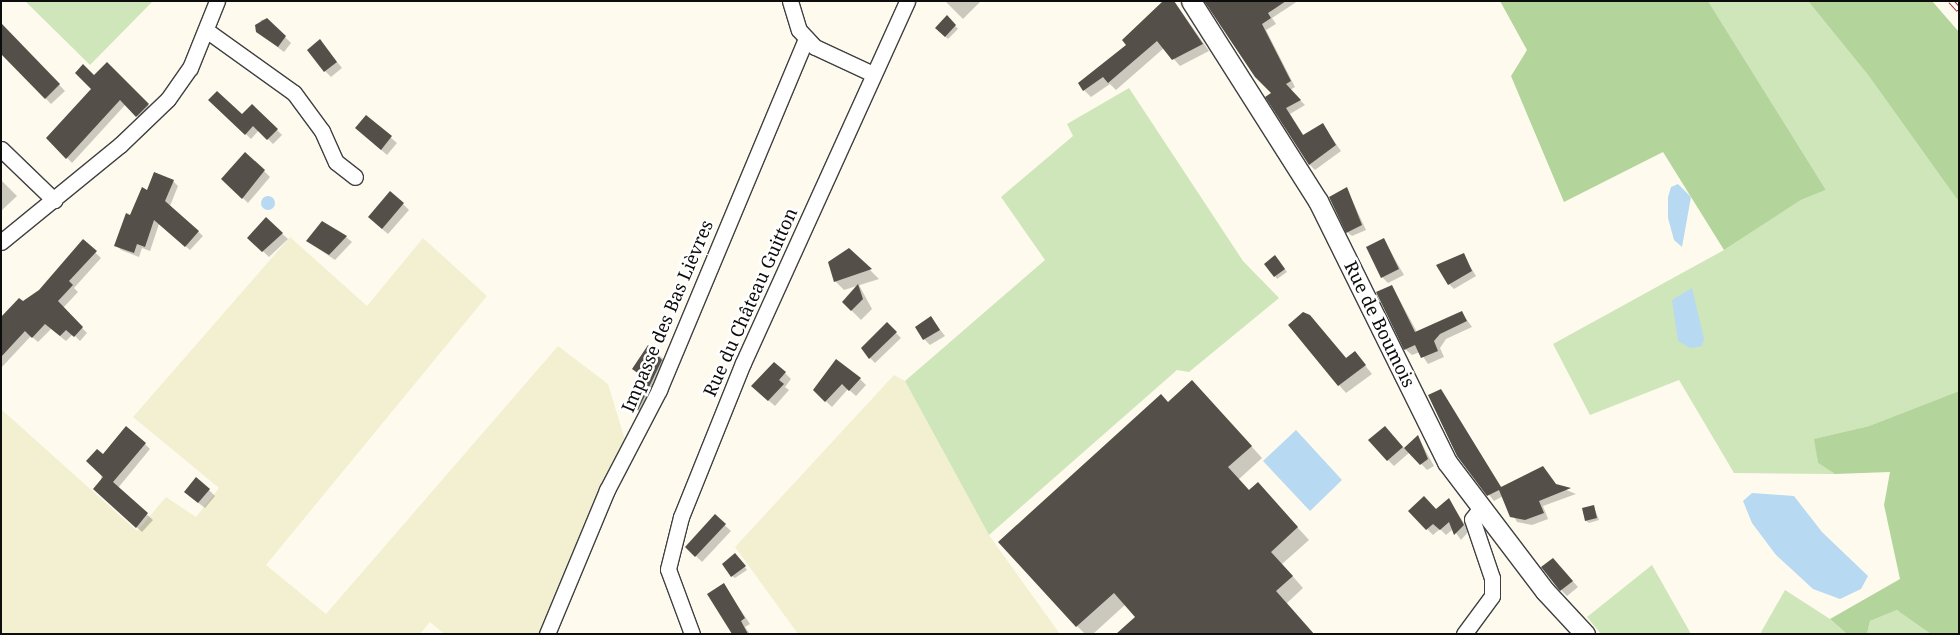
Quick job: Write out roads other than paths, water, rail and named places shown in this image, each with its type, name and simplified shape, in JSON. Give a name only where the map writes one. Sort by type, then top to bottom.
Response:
[{"type":"street","points":[[1,242],[54,200],[168,98],[190,68],[217,1]]},
{"type":"street","points":[[790,1],[806,39],[873,74]]},
{"type":"street","name":"Rue du Château Guitton","points":[[685,631],[668,569],[670,548],[743,363],[873,74],[908,1]]},
{"type":"street","name":"Rue de Boumois","points":[[1191,1],[1318,201],[1447,462],[1480,508],[1585,634]]},
{"type":"street","points":[[206,30],[294,93],[322,131],[336,162],[355,177]]},
{"type":"street","name":"Impasse des Bas Lièvres","points":[[547,634],[607,490],[659,390],[806,39]]},
{"type":"street","points":[[1,138],[14,160]]},
{"type":"street","points":[[1,149],[54,200]]},
{"type":"street","points":[[1464,634],[1492,596],[1492,578],[1472,519],[1480,508]]},
{"type":"water","points":[[1678,184],[1691,197],[1682,247],[1674,240],[1668,218],[1668,197],[1671,187]]},
{"type":"water","points":[[265,196],[271,196],[275,203],[271,210],[265,210],[261,206],[261,200]]},
{"type":"water","points":[[1692,288],[1704,339],[1702,346],[1690,348],[1678,341],[1672,300]]},
{"type":"water","points":[[1296,430],[1342,480],[1310,511],[1263,461]]},
{"type":"water","points":[[1752,493],[1794,496],[1822,532],[1868,576],[1861,589],[1840,599],[1813,589],[1776,555],[1752,523],[1743,501]]},
{"type":"railway","points":[[1951,1],[1959,10]]}]
